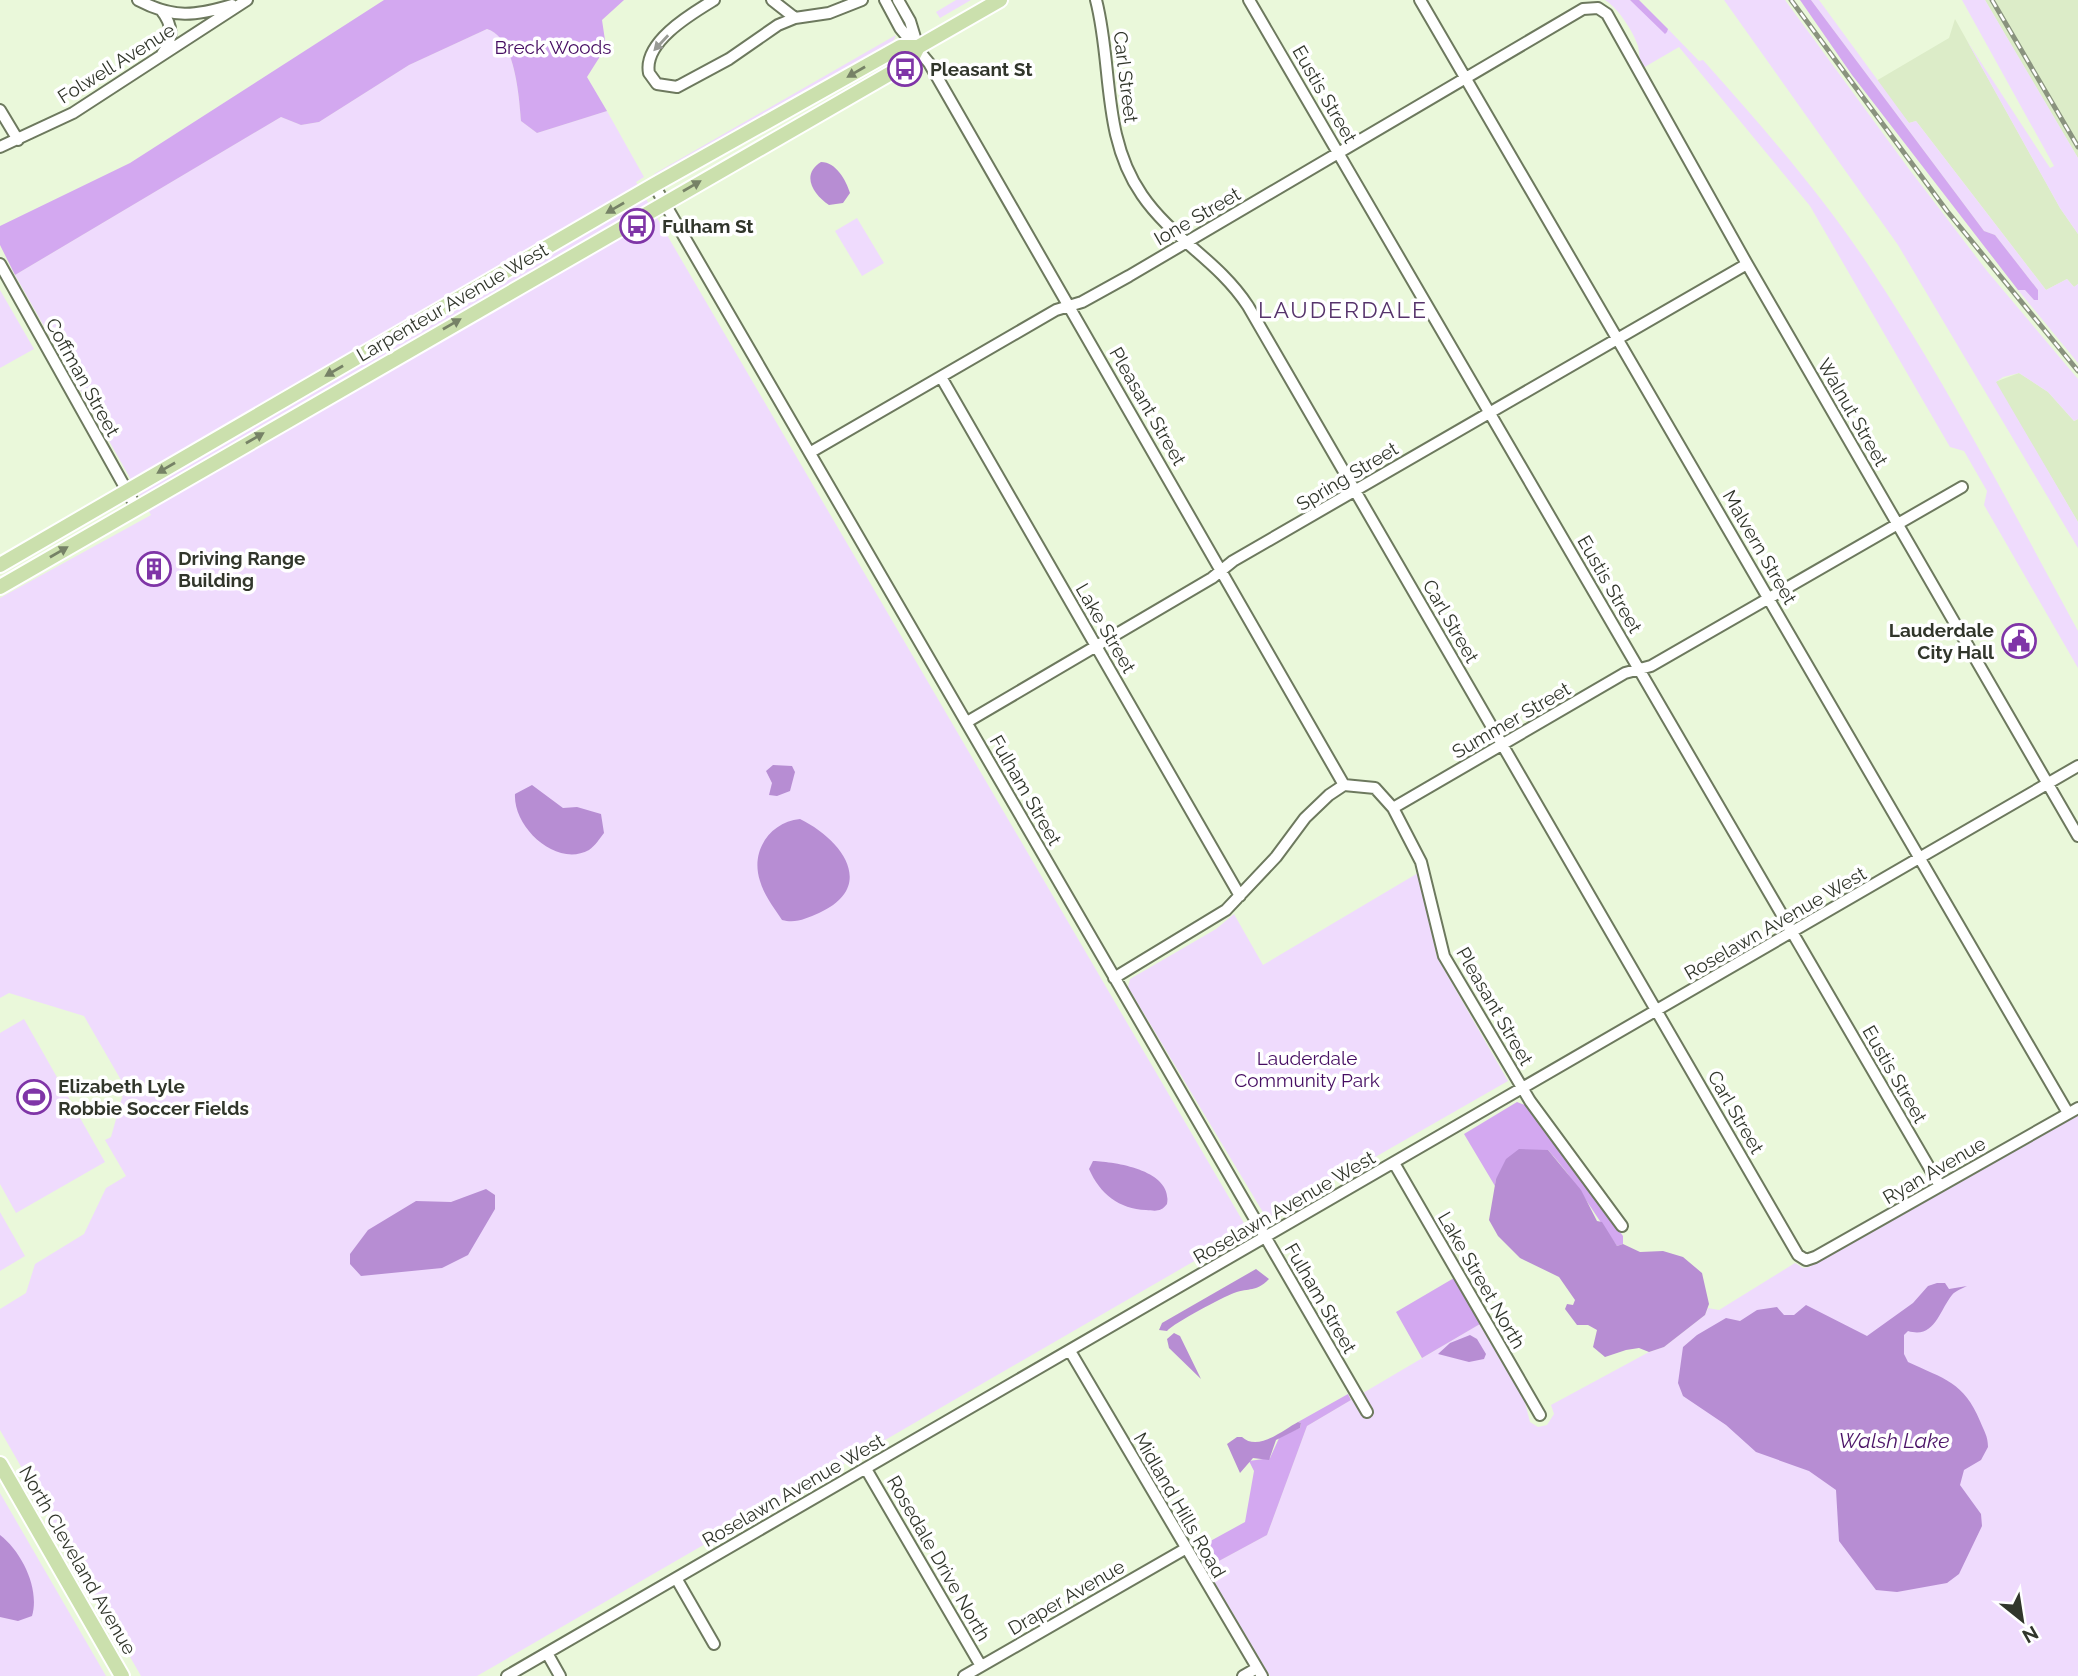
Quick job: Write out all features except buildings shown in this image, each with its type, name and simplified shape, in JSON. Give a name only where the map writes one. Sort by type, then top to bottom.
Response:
[{"type":"main road","name":"Larpenteur Avenue West","points":[[0,587],[909,62],[918,47],[1000,0]]},
{"type":"main road","name":"Larpenteur Avenue West","points":[[0,565],[654,185],[900,47],[918,47]]},
{"type":"main road","name":"North Cleveland Avenue","points":[[0,1464],[122,1676]]},
{"type":"street","points":[[138,0],[161,10],[198,15],[246,0]]},
{"type":"street","name":"Folwell Avenue","points":[[0,147],[73,113],[246,0]]},
{"type":"street","points":[[713,0],[683,21],[652,53],[648,66],[657,84],[677,87],[729,59],[778,25],[795,18],[829,13],[862,0]]},
{"type":"street","points":[[772,0],[795,18]]},
{"type":"street","name":"Pleasant Street","points":[[885,0],[900,28],[918,47],[1069,305],[1344,785]]},
{"type":"street","name":"Pleasant Street","points":[[898,0],[910,21],[918,47]]},
{"type":"street","name":"Carl Street","points":[[1096,0],[1103,32],[1110,110],[1120,149],[1142,195],[1164,222],[1235,286],[1798,1255],[1806,1260]]},
{"type":"street","name":"Eustis Street","points":[[1249,0],[1940,1186]]},
{"type":"street","name":"Malvern Street","points":[[1420,0],[1920,859],[2073,1110]]},
{"type":"street","name":"Ione Street","points":[[811,452],[1069,305],[1082,302],[1583,9],[1598,8]]},
{"type":"street","name":"Walnut Street","points":[[1598,8],[1607,14],[1747,264],[2078,836]]},
{"type":"street","points":[[156,60],[169,45],[171,33],[168,19],[161,10]]},
{"type":"street","points":[[0,110],[18,140]]},
{"type":"street","name":"Fulham Street","points":[[654,185],[1367,1412]]},
{"type":"street","name":"Coffman Street","points":[[0,264],[136,507]]},
{"type":"street","name":"Spring Street","points":[[967,722],[1097,648],[1489,412],[1747,264]]},
{"type":"street","name":"Lake Street","points":[[941,377],[1240,896]]},
{"type":"street","name":"Summer Street","points":[[1393,808],[1625,673],[1651,666],[1962,487]]},
{"type":"street","name":"Roselawn Avenue West","points":[[507,1676],[2078,766]]},
{"type":"street","points":[[1114,978],[1213,920],[1240,896],[1282,850],[1305,818],[1344,785],[1375,788],[1393,808]]},
{"type":"street","name":"Pleasant Street","points":[[1393,808],[1421,862],[1444,956],[1530,1101],[1622,1226]]},
{"type":"street","name":"Ryan Avenue","points":[[1806,1260],[2073,1110]]},
{"type":"street","name":"Lake Street North","points":[[1394,1163],[1540,1415]]},
{"type":"street","name":"Midland Hills Road","points":[[1070,1351],[1259,1672]]},
{"type":"street","name":"Rosedale Drive North","points":[[866,1469],[981,1666]]},
{"type":"street","name":"Draper Avenue","points":[[964,1676],[1185,1549]]},
{"type":"street","points":[[677,1578],[714,1644]]},
{"type":"street","points":[[547,1653],[560,1676]]},
{"type":"street","points":[[1243,1676],[1259,1672]]},
{"type":"shaded area","points":[[1985,0],[2078,0],[2078,158],[2013,48]]},
{"type":"shaded area","points":[[1955,19],[2060,208],[2078,234],[2078,284],[2074,287],[2067,279],[2046,290],[1916,121],[1909,123],[1876,81],[1949,38]]},
{"type":"shaded area","points":[[2019,373],[2048,392],[2074,421],[2078,419],[2078,522],[1995,382]]},
{"type":"green space","name":"Breck Woods","points":[[384,0],[624,0],[602,20],[606,47],[587,77],[607,111],[537,133],[521,121],[517,83],[510,55],[504,43],[487,29],[409,65],[319,122],[301,125],[281,117],[15,275],[0,245],[0,226],[130,163]]},
{"type":"green space","points":[[956,0],[971,0],[940,18],[936,12]]},
{"type":"green space","points":[[1605,0],[1630,0],[1668,29],[1699,61],[1703,60],[1788,158],[1848,236],[1896,307],[1950,398],[2078,631],[2078,668],[1984,505],[1987,491],[1964,451],[1950,447],[1810,206],[1679,47],[1643,68],[1633,34],[1620,14]]},
{"type":"green space","points":[[1630,0],[1639,0],[1668,29],[1667,32],[1665,34]]},
{"type":"green space","points":[[1724,0],[1785,0],[1987,271],[2078,379],[2078,419],[2074,421],[2048,392],[2019,373],[2003,377],[1996,382],[2078,522],[2078,548],[1898,245]]},
{"type":"green space","points":[[1800,0],[1811,0],[1984,231],[1995,235],[2038,290],[2038,300],[2034,300],[2025,290],[2018,290],[1852,75]]},
{"type":"green space","points":[[1811,0],[1819,0],[1909,123],[1916,121],[2046,290],[2067,279],[2074,287],[2078,284],[2078,363],[2018,290],[2025,290],[2034,300],[2038,290],[1995,235],[1984,231]]},
{"type":"green space","points":[[1962,0],[1985,0],[2078,158],[2078,234],[2060,208],[1967,41],[2050,168],[2054,166]]},
{"type":"green space","points":[[487,29],[504,43],[510,55],[517,83],[521,121],[537,133],[607,111],[644,177],[636,182],[1248,1230],[477,1676],[141,1676],[0,1430],[0,1309],[26,1293],[35,1264],[84,1234],[106,1188],[126,1176],[105,1140],[111,1137],[125,1087],[84,1016],[9,993],[0,998],[0,598],[151,515],[15,275],[281,117],[301,125],[319,122],[409,65]]},
{"type":"green space","points":[[896,35],[893,42],[655,176],[654,174]]},
{"type":"green space","points":[[857,218],[884,263],[862,276],[835,231]]},
{"type":"green space","points":[[0,290],[34,349],[0,368]]},
{"type":"green space","name":"Lauderdale Community Park","points":[[1418,873],[1437,957],[1508,1081],[1267,1219],[1128,987],[1130,979],[1216,929],[1234,914],[1263,965]]},
{"type":"green space","name":"Elizabeth Lyle Robbie Soccer Fields","points":[[24,1019],[105,1162],[16,1213],[0,1184],[0,1033]]},
{"type":"green space","points":[[1517,1102],[1527,1106],[1623,1236],[1623,1244],[1617,1246],[1576,1185],[1548,1150],[1496,1179],[1495,1186],[1464,1134]]},
{"type":"green space","points":[[2078,1113],[2078,1676],[1270,1676],[1206,1568],[1267,1535],[1307,1426],[1480,1324],[1525,1402],[1530,1422],[1538,1427],[1547,1425],[1554,1414],[1551,1405],[1649,1352],[1664,1347],[1705,1315],[1708,1308],[1719,1310],[1795,1263],[1803,1268],[1809,1267]]},
{"type":"green space","points":[[0,1212],[25,1256],[0,1271]]},
{"type":"green space","points":[[1454,1278],[1480,1324],[1422,1358],[1396,1312]]},
{"type":"green space","points":[[1348,1394],[1351,1400],[1307,1426],[1267,1535],[1206,1568],[1194,1550],[1245,1522],[1254,1471],[1249,1461],[1270,1458],[1280,1436],[1300,1428],[1301,1423],[1298,1422]]},
{"type":"green space","points":[[0,1493],[106,1676],[0,1676]]},
{"type":"water","points":[[821,162],[836,168],[846,183],[850,193],[843,203],[829,205],[814,190],[811,173]]},
{"type":"water","points":[[773,765],[792,766],[795,772],[790,791],[777,796],[769,795],[772,783],[766,771]]},
{"type":"water","points":[[532,785],[563,808],[577,807],[601,814],[604,833],[589,850],[576,854],[551,849],[539,841],[529,831],[516,807],[515,794]]},
{"type":"water","points":[[800,819],[829,838],[840,850],[850,877],[847,890],[837,902],[806,918],[787,921],[782,920],[764,891],[758,859],[760,849],[772,832],[789,821]]},
{"type":"water","points":[[1519,1149],[1548,1150],[1581,1190],[1597,1221],[1602,1222],[1617,1246],[1623,1244],[1640,1252],[1663,1251],[1683,1257],[1702,1273],[1709,1304],[1705,1315],[1664,1347],[1649,1352],[1639,1348],[1605,1357],[1593,1347],[1597,1330],[1588,1325],[1577,1325],[1565,1309],[1567,1304],[1573,1305],[1575,1300],[1559,1277],[1520,1258],[1498,1236],[1489,1220],[1496,1179],[1506,1159]]},
{"type":"water","points":[[1093,1161],[1129,1166],[1153,1176],[1167,1193],[1167,1204],[1160,1210],[1153,1211],[1119,1203],[1105,1193],[1094,1178],[1089,1169]]},
{"type":"water","points":[[486,1189],[495,1195],[495,1209],[468,1255],[442,1268],[361,1276],[350,1264],[350,1254],[368,1230],[416,1201],[451,1202]]},
{"type":"water","points":[[1256,1269],[1269,1279],[1260,1286],[1228,1295],[1167,1331],[1159,1330],[1162,1323]]},
{"type":"water","name":"Walsh Lake","points":[[1945,1283],[1949,1289],[1967,1286],[1952,1295],[1930,1327],[1924,1331],[1908,1331],[1904,1335],[1904,1354],[1908,1362],[1952,1383],[1960,1390],[1980,1421],[1988,1447],[1981,1460],[1964,1470],[1960,1485],[1981,1514],[1982,1526],[1959,1574],[1947,1583],[1897,1592],[1876,1590],[1839,1541],[1836,1490],[1809,1471],[1756,1452],[1726,1425],[1683,1396],[1678,1383],[1683,1347],[1697,1335],[1726,1318],[1740,1321],[1757,1310],[1777,1307],[1784,1315],[1794,1315],[1806,1305],[1867,1336],[1913,1303],[1928,1286]]},
{"type":"water","points":[[1174,1333],[1180,1336],[1201,1379],[1169,1348],[1167,1339]]},
{"type":"water","points":[[1470,1335],[1477,1339],[1486,1354],[1484,1359],[1469,1362],[1438,1354],[1450,1343]]},
{"type":"water","points":[[1298,1422],[1301,1423],[1300,1428],[1276,1440],[1269,1460],[1253,1458],[1240,1473],[1227,1444],[1237,1437],[1248,1441],[1263,1441]]},
{"type":"water","points":[[0,1535],[22,1561],[31,1583],[34,1605],[32,1616],[18,1621],[0,1617]]},
{"type":"railway","points":[[1791,0],[1947,211],[2078,371]]},
{"type":"railway","points":[[1992,0],[2078,147]]},
{"type":"place","name":"Pleasant St","points":[[905,69]]},
{"type":"place","name":"Fulham St","points":[[637,226]]},
{"type":"place","name":"Driving Range Building","points":[[154,569]]},
{"type":"place","name":"Lauderdale City Hall","points":[[2019,641]]},
{"type":"place","name":"Elizabeth Lyle Robbie Soccer Fields","points":[[34,1097]]},
{"type":"district","name":"LAUDERDALE","points":[[1343,309]]}]
